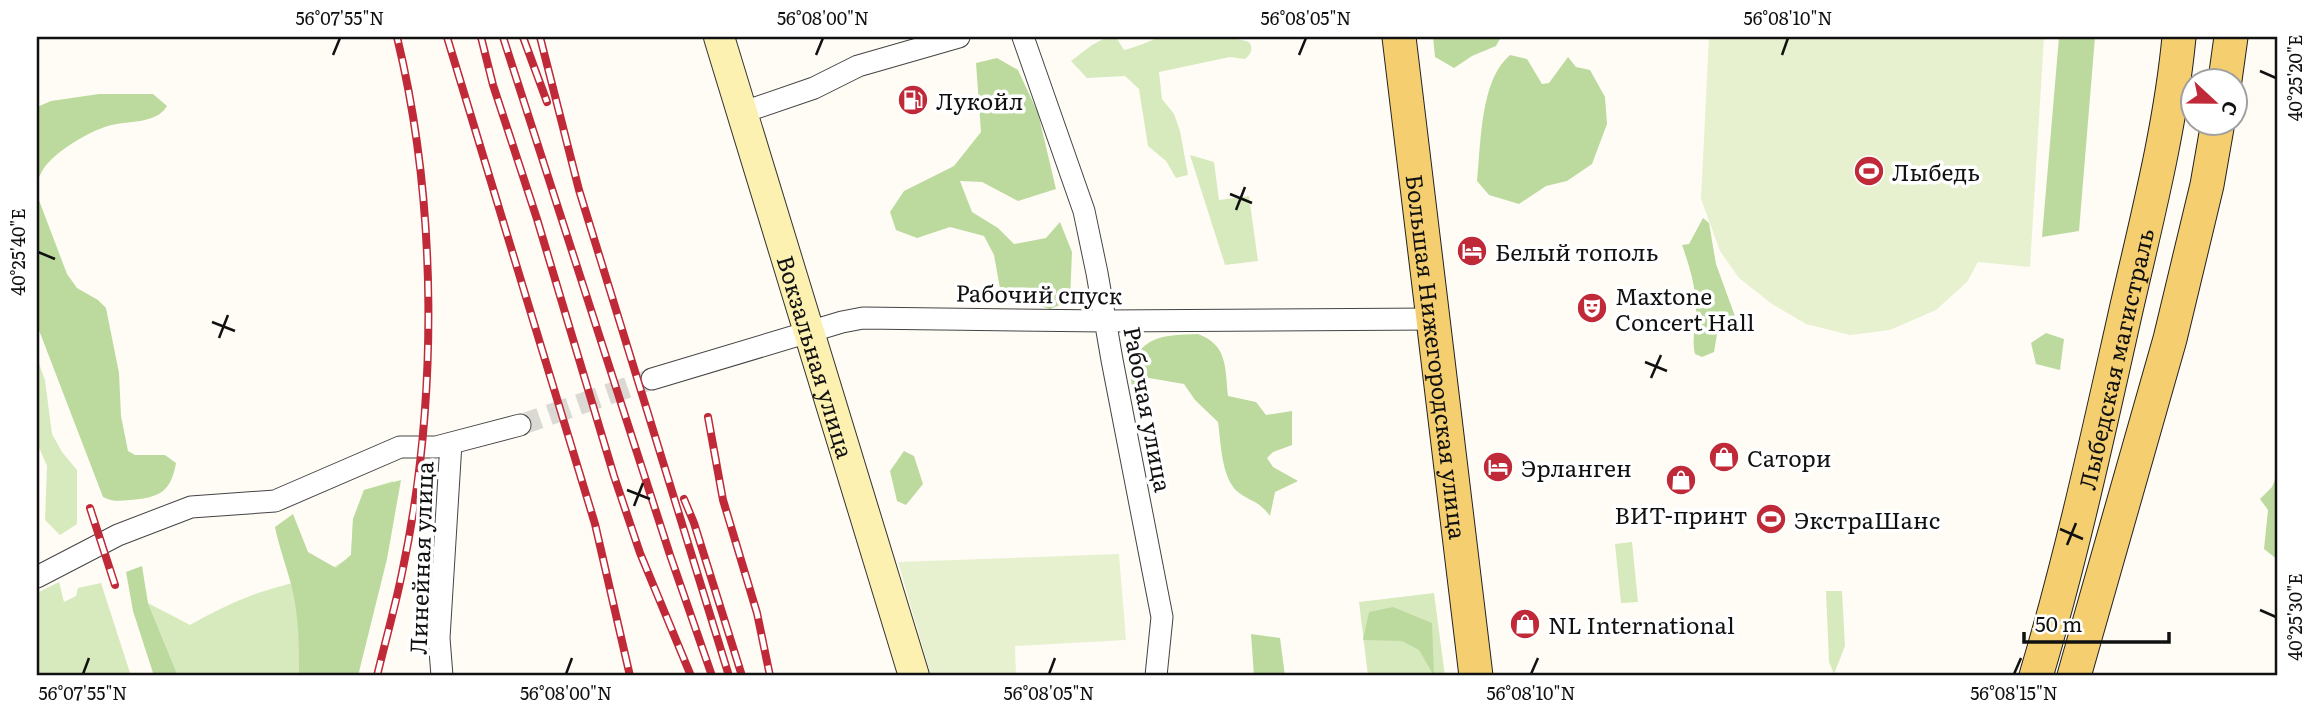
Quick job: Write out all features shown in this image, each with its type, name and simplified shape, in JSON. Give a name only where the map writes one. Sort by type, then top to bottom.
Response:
[{"type":"main road","name":"Вокзальная улица","points":[[719,37],[914,676]]},
{"type":"main road","name":"Большая Нижегородская улица","points":[[1399,37],[1476,676]]},
{"type":"main road","name":"Лыбедская магистраль","points":[[2036,676],[2084,496],[2151,202],[2175,78],[2179,37]]},
{"type":"main road","points":[[2227,66],[2231,37]]},
{"type":"main road","name":"Лыбедская магистраль","points":[[2074,676],[2170,339],[2207,186],[2216,136]]},
{"type":"street","points":[[741,113],[814,88],[858,66],[952,37]]},
{"type":"street","name":"Рабочая улица","points":[[1023,37],[1084,211],[1162,617],[1156,676]]},
{"type":"street","name":"Рабочий спуск","points":[[652,379],[863,318],[1105,321],[1433,319]]},
{"type":"street","points":[[37,577],[118,535],[191,507],[275,501],[400,447],[436,447],[520,425]]},
{"type":"street","name":"Линейная улица","points":[[442,676],[439,638],[451,443]]},
{"type":"green space","points":[[1168,36],[1221,37],[1250,43],[1251,52],[1245,59],[1230,57],[1159,72],[1162,99],[1174,114],[1180,131],[1188,175],[1176,178],[1166,161],[1148,146],[1139,89],[1125,76],[1087,78],[1071,61],[1107,37],[1116,37],[1124,50]]},
{"type":"green space","points":[[1433,37],[1501,37],[1496,46],[1472,56],[1454,68],[1435,57]]},
{"type":"green space","name":"Лыбедь","points":[[1709,37],[2044,37],[2030,267],[1978,262],[1967,282],[1936,310],[1890,330],[1850,335],[1806,324],[1772,304],[1739,278],[1720,251],[1701,199]]},
{"type":"green space","points":[[2059,37],[2095,37],[2079,231],[2042,237]]},
{"type":"green space","points":[[1510,55],[1527,59],[1542,84],[1549,83],[1568,57],[1576,67],[1590,70],[1605,97],[1607,124],[1592,164],[1567,181],[1546,186],[1519,204],[1489,195],[1477,181],[1487,96],[1500,66]]},
{"type":"green space","points":[[997,58],[1018,70],[1038,113],[1056,189],[1018,201],[982,182],[960,181],[972,212],[998,228],[1014,244],[1046,238],[1060,222],[1072,252],[1070,301],[1050,309],[1001,294],[994,255],[984,236],[950,227],[917,238],[896,230],[890,212],[904,191],[954,166],[981,132],[976,63]]},
{"type":"green space","points":[[99,94],[153,94],[167,106],[149,119],[108,126],[76,141],[48,163],[37,182],[37,107],[51,101]]},
{"type":"green space","points":[[1190,155],[1214,162],[1219,200],[1249,196],[1258,261],[1225,265]]},
{"type":"green space","points":[[37,195],[67,274],[77,288],[106,308],[119,373],[121,416],[128,451],[135,455],[165,455],[176,463],[171,481],[156,495],[119,501],[103,497],[37,325]]},
{"type":"green space","points":[[1703,218],[1709,223],[1716,264],[1736,319],[1718,329],[1714,352],[1702,357],[1695,354],[1695,297],[1682,245],[1689,244]]},
{"type":"green space","points":[[2046,333],[2064,339],[2060,370],[2036,364],[2031,343]]},
{"type":"green space","points":[[1198,334],[1215,344],[1220,351],[1225,367],[1228,396],[1256,402],[1266,415],[1292,411],[1292,445],[1273,452],[1267,458],[1273,467],[1298,481],[1275,492],[1270,516],[1232,486],[1225,469],[1218,422],[1195,400],[1184,384],[1143,377],[1141,403],[1135,407],[1127,352],[1139,350],[1163,337]]},
{"type":"green space","points":[[37,358],[45,380],[52,434],[77,470],[77,524],[60,535],[45,520],[47,466],[37,443]]},
{"type":"green space","points":[[904,451],[914,456],[923,484],[906,505],[897,501],[890,471]]},
{"type":"green space","points":[[2278,472],[2278,560],[2264,549],[2268,510],[2260,499],[2272,487]]},
{"type":"green space","points":[[401,480],[387,559],[358,676],[299,676],[296,607],[275,527],[293,514],[308,552],[336,568],[351,555],[353,519],[364,490]]},
{"type":"green space","points":[[393,481],[388,523],[355,676],[178,676],[148,603],[190,625],[242,599],[328,570],[351,555],[353,519],[364,490]]},
{"type":"green space","points":[[1632,542],[1638,602],[1621,603],[1615,544]]},
{"type":"green space","points":[[1119,554],[1126,640],[1015,646],[1016,676],[931,676],[898,562]]},
{"type":"green space","points":[[142,566],[148,603],[178,676],[154,676],[133,611],[126,572]]},
{"type":"green space","points":[[59,582],[64,602],[76,596],[78,588],[101,583],[131,676],[37,676],[37,593]]},
{"type":"green space","points":[[1826,591],[1842,591],[1845,646],[1834,674],[1829,662]]},
{"type":"green space","points":[[1434,593],[1445,676],[1368,676],[1359,602]]},
{"type":"green space","points":[[1393,607],[1432,623],[1434,676],[1419,650],[1402,641],[1363,640],[1369,612]]},
{"type":"green space","points":[[1251,634],[1280,638],[1285,676],[1254,676]]},
{"type":"tunnel","points":[[520,425],[652,379]]},
{"type":"railway","points":[[377,676],[399,586],[414,508],[427,374],[426,236],[420,168],[397,37]]},
{"type":"railway","points":[[447,37],[595,524],[630,676]]},
{"type":"railway","points":[[481,37],[493,85],[537,219],[614,476],[640,553],[691,676]]},
{"type":"railway","points":[[503,37],[670,555],[712,676]]},
{"type":"railway","points":[[523,37],[547,102]]},
{"type":"railway","points":[[540,37],[579,190],[729,676]]},
{"type":"railway","points":[[708,417],[723,500],[757,613],[770,676]]},
{"type":"railway","points":[[684,499],[742,676]]},
{"type":"railway","points":[[90,508],[115,585]]},
{"type":"place","name":"Лукойл","points":[[913,100]]},
{"type":"place","name":"Лыбедь","points":[[1869,171]]},
{"type":"place","name":"Белый тополь","points":[[1472,251]]},
{"type":"place","name":"Maxtone Concert Hall","points":[[1592,308]]},
{"type":"place","name":"Сатори","points":[[1724,457]]},
{"type":"place","name":"Эрланген","points":[[1498,467]]},
{"type":"place","name":"ВИТ-принт","points":[[1681,480]]},
{"type":"place","name":"ЭкстраШанс","points":[[1771,519]]},
{"type":"place","name":"NL International","points":[[1525,624]]}]
